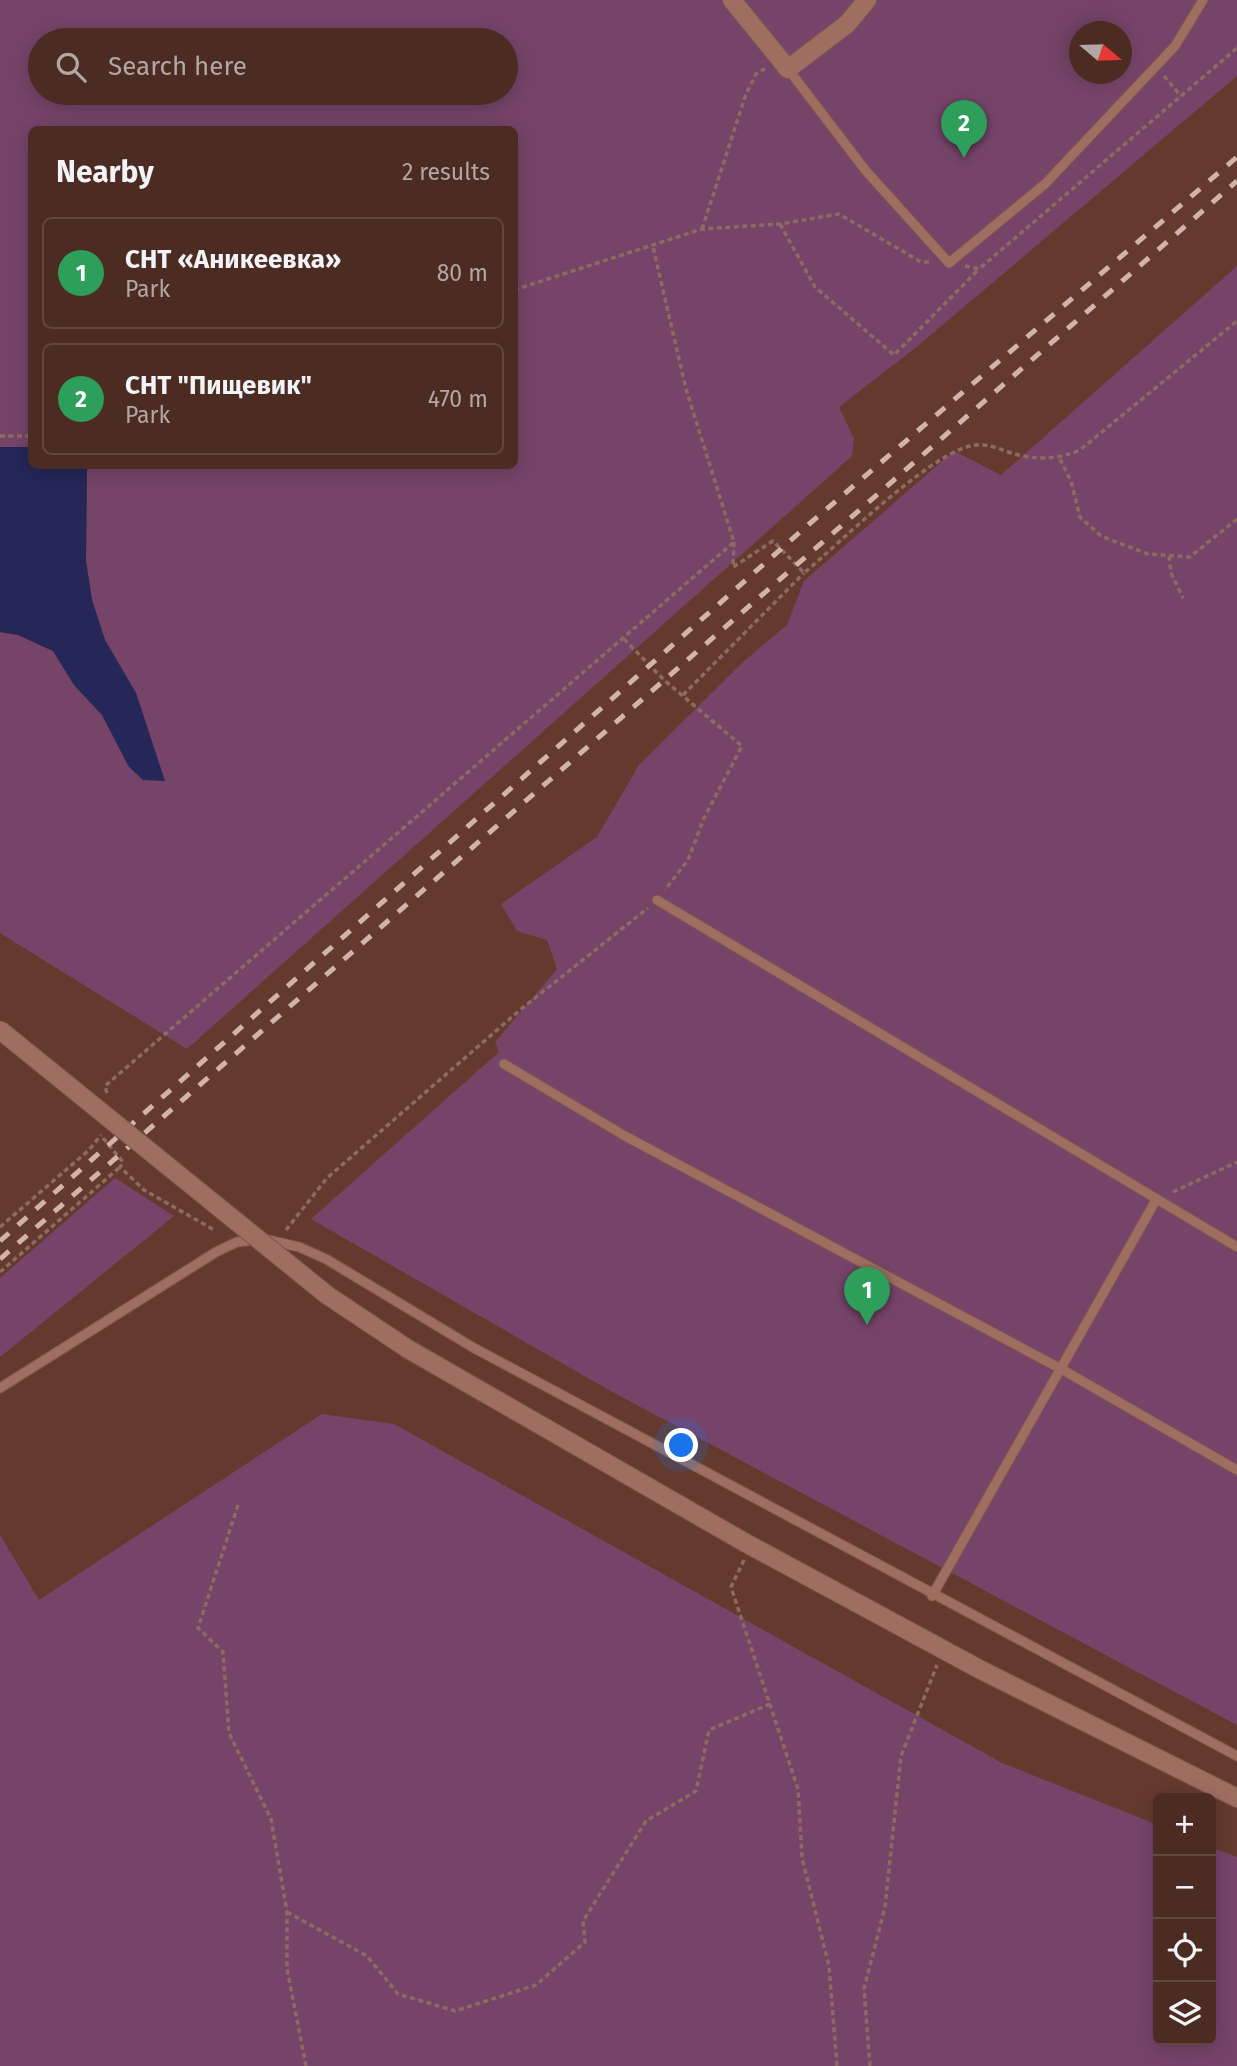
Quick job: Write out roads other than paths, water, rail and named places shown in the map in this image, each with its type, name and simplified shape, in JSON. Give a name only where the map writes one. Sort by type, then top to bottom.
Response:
[{"type":"street","points":[[732,0],[788,69],[847,24],[867,0]]},
{"type":"street","points":[[0,1030],[327,1295],[408,1349],[747,1544],[943,1650],[1237,1798]]},
{"type":"lane","points":[[788,69],[866,171],[949,263],[1045,184],[1175,46],[1203,0]]},
{"type":"lane","points":[[657,900],[1237,1247]]},
{"type":"lane","points":[[504,1063],[625,1136],[1063,1370],[1237,1470]]},
{"type":"lane","points":[[932,1596],[1063,1370],[1156,1200]]},
{"type":"lane","points":[[0,1388],[204,1259],[237,1242],[251,1239],[278,1240],[326,1259],[474,1348],[932,1596],[1237,1756]]},
{"type":"railway","points":[[0,1241],[808,525],[1237,157]]},
{"type":"railway","points":[[0,1259],[1237,181]]},
{"type":"place","name":"СНТ \"Пищевик\"","points":[[964,158]]},
{"type":"place","name":"СНТ «Аникеевка»","points":[[867,1325]]}]
